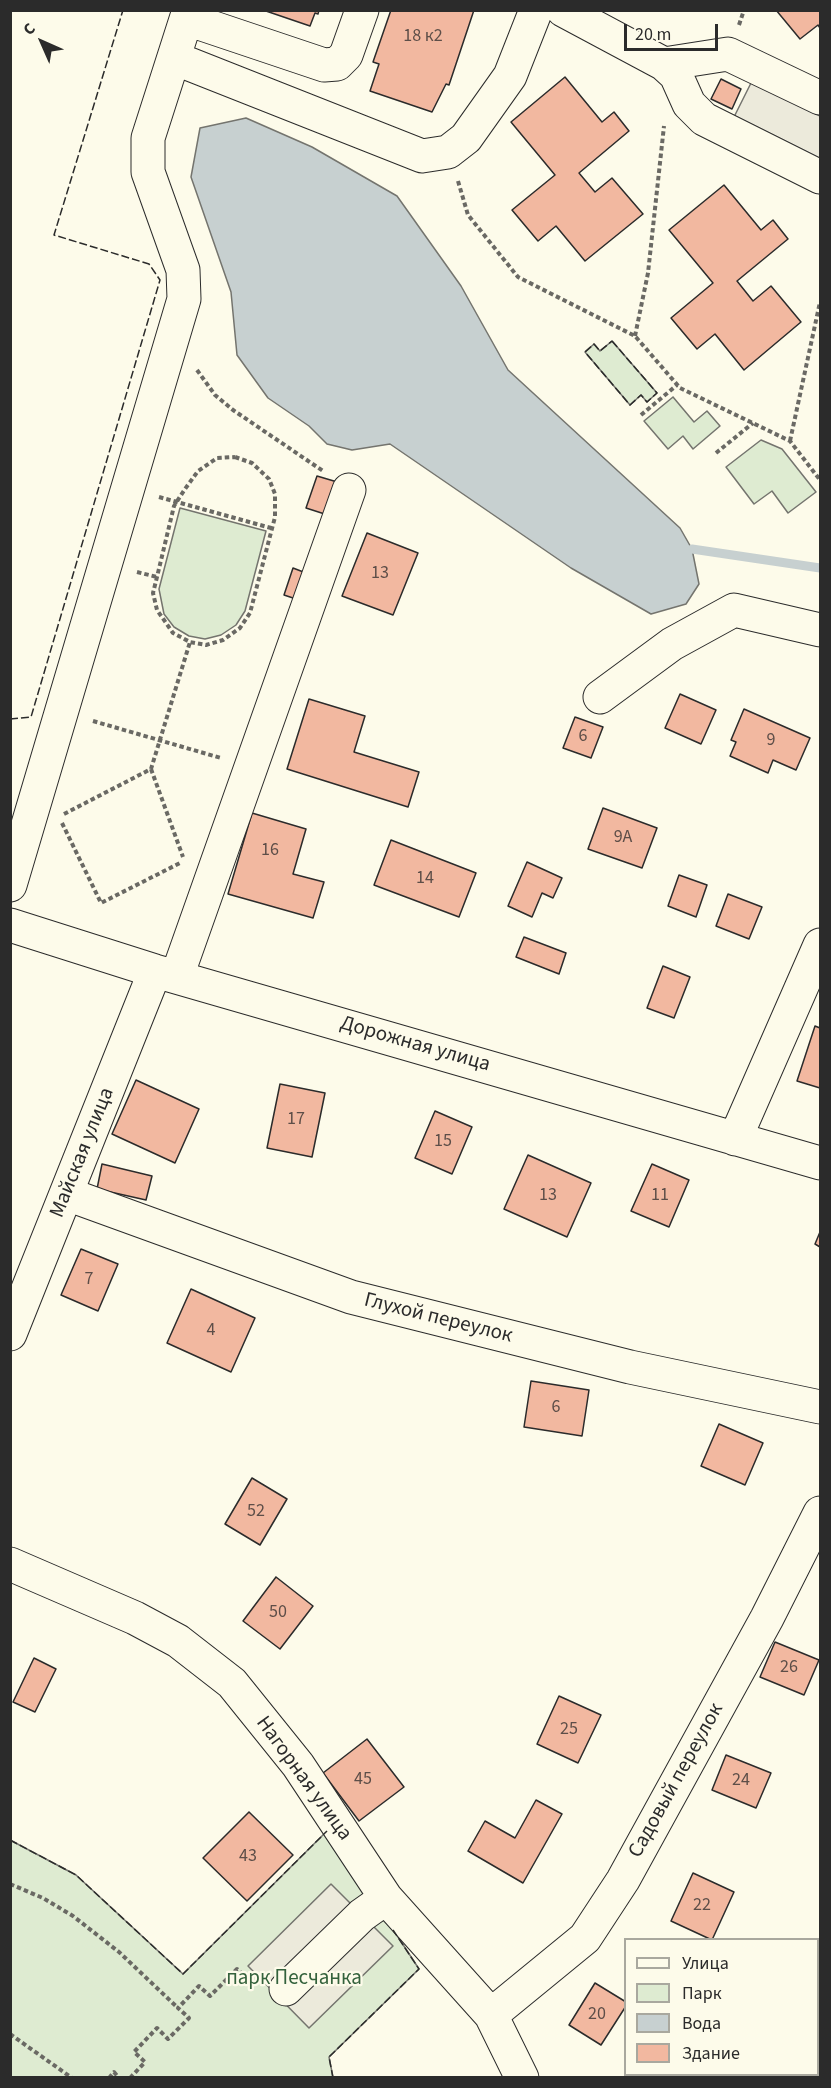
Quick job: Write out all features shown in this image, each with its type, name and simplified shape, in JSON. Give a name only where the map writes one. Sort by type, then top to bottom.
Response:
[{"type":"street","points":[[10,885],[21,814],[184,299],[183,270],[148,172],[148,138],[188,15],[324,65],[337,64],[346,55],[362,10]]},
{"type":"street","points":[[174,57],[422,156],[448,152],[466,138],[510,76],[536,10]]},
{"type":"street","points":[[563,10],[663,64],[676,75],[689,104],[704,119],[820,177]]},
{"type":"street","points":[[663,64],[728,54],[820,99]]},
{"type":"street","name":"Майская улица","points":[[10,1334],[67,1194],[166,973],[251,767],[350,490]]},
{"type":"street","points":[[600,696],[672,644],[734,610],[820,630]]},
{"type":"street","name":"Дорожная улица","points":[[10,925],[166,973],[820,1163]]},
{"type":"street","points":[[735,1139],[820,945]]},
{"type":"street","name":"Глухой переулок","points":[[67,1194],[351,1297],[630,1367],[820,1407]]},
{"type":"street","name":"Садовый переулок","points":[[491,2015],[585,1938],[623,1880],[767,1618],[820,1513]]},
{"type":"street","name":"Нагорная улица","points":[[10,1564],[135,1618],[178,1641],[232,1683],[298,1765],[386,1898],[491,2015],[522,2078]]},
{"type":"street","points":[[286,1989],[362,1915],[386,1898]]},
{"type":"path","points":[[635,336],[648,273],[665,117]]},
{"type":"path","points":[[448,152],[468,215],[518,277],[635,336],[677,385],[790,441],[820,480]]},
{"type":"path","points":[[790,441],[820,302]]},
{"type":"path","points":[[195,367],[215,395],[233,410],[314,466],[344,481],[350,490]]},
{"type":"path","points":[[641,415],[677,385]]},
{"type":"path","points":[[716,453],[753,423]]},
{"type":"path","points":[[235,457],[252,463],[268,479],[275,494],[271,528],[250,613],[240,628],[223,640],[206,645],[190,642],[173,633],[158,610],[153,592],[176,502],[198,471],[217,458],[235,457]]},
{"type":"path","points":[[150,494],[271,528]]},
{"type":"path","points":[[151,769],[59,817],[101,903],[185,861],[151,769],[190,642]]},
{"type":"path","points":[[86,719],[251,767]]},
{"type":"path","points":[[10,1884],[44,1898],[73,1916],[119,1952],[189,2018],[168,2039],[157,2028],[134,2052],[145,2062],[130,2078]]},
{"type":"path","points":[[178,2008],[199,1986],[210,1996],[237,1969],[272,2004],[286,1989]]},
{"type":"path","points":[[10,2034],[72,2078]]},
{"type":"path","points":[[109,2078],[114,2072],[119,2078]]},
{"type":"green space","points":[[612,341],[657,393],[647,402],[641,395],[630,405],[585,352],[594,344],[600,351]]},
{"type":"green space","points":[[673,397],[694,422],[707,411],[720,426],[693,449],[683,436],[668,449],[644,421]]},
{"type":"green space","points":[[761,440],[782,449],[816,492],[788,513],[772,491],[754,504],[726,467]]},
{"type":"green space","points":[[180,508],[266,531],[245,611],[236,625],[221,635],[205,639],[189,636],[174,627],[164,614],[159,589]]},
{"type":"green space","name":"парк Песчанка","points":[[328,1830],[419,1969],[329,2057],[333,2077],[11,2077],[10,1840],[76,1875],[183,1974]]},
{"type":"shaded area","points":[[752,81],[820,116],[820,163],[733,119]]},
{"type":"shaded area","points":[[331,1884],[393,1946],[309,2028],[248,1966]]},
{"type":"water","points":[[246,118],[312,147],[397,196],[461,286],[508,370],[680,528],[692,549],[699,584],[686,604],[651,614],[571,568],[390,444],[352,450],[327,444],[309,426],[268,398],[237,355],[231,292],[191,177],[200,128]]},
{"type":"building","points":[[263,10],[319,10],[318,14],[315,13],[310,26]]},
{"type":"building","points":[[391,10],[474,10],[449,85],[446,84],[432,112],[370,91],[379,64],[373,62]]},
{"type":"building","points":[[776,10],[820,10],[820,28],[818,25],[800,39]]},
{"type":"building","points":[[565,77],[602,122],[614,112],[629,131],[579,173],[595,192],[612,178],[643,214],[585,261],[556,226],[538,241],[512,210],[555,175],[511,122]]},
{"type":"building","points":[[721,79],[741,89],[732,109],[711,99]]},
{"type":"building","points":[[724,185],[761,230],[773,220],[788,239],[737,281],[753,301],[771,286],[801,322],[744,370],[715,334],[697,349],[671,318],[713,283],[669,230]]},
{"type":"building","points":[[317,476],[344,484],[334,517],[306,508]]},
{"type":"building","points":[[367,533],[418,553],[393,615],[342,596]]},
{"type":"building","points":[[293,568],[306,573],[296,599],[284,595]]},
{"type":"building","points":[[680,694],[716,710],[701,744],[665,728]]},
{"type":"building","points":[[309,699],[365,716],[354,752],[419,772],[408,807],[287,769]]},
{"type":"building","points":[[744,709],[810,738],[796,770],[773,760],[768,773],[730,756],[736,742],[731,740]]},
{"type":"building","points":[[575,717],[603,727],[591,758],[563,748]]},
{"type":"building","points":[[603,808],[657,828],[642,868],[588,849]]},
{"type":"building","points":[[252,813],[306,829],[293,874],[324,882],[313,918],[228,894]]},
{"type":"building","points":[[391,840],[476,873],[459,917],[374,885]]},
{"type":"building","points":[[527,862],[562,878],[553,898],[542,893],[532,917],[508,906]]},
{"type":"building","points":[[679,875],[707,885],[696,917],[668,906]]},
{"type":"building","points":[[728,894],[762,907],[749,939],[716,926]]},
{"type":"building","points":[[524,937],[566,953],[559,974],[516,957]]},
{"type":"building","points":[[663,966],[690,977],[674,1018],[647,1008]]},
{"type":"building","points":[[815,1026],[820,1028],[820,1088],[797,1081]]},
{"type":"building","points":[[136,1080],[199,1109],[175,1163],[112,1134]]},
{"type":"building","points":[[280,1084],[325,1093],[312,1157],[267,1148]]},
{"type":"building","points":[[435,1111],[472,1127],[452,1174],[415,1158]]},
{"type":"building","points":[[528,1155],[591,1183],[567,1237],[504,1209]]},
{"type":"building","points":[[102,1164],[152,1176],[146,1200],[97,1189]]},
{"type":"building","points":[[652,1164],[689,1180],[669,1227],[631,1211]]},
{"type":"building","points":[[820,1232],[820,1247],[815,1244]]},
{"type":"building","points":[[81,1249],[118,1264],[98,1311],[61,1295]]},
{"type":"building","points":[[191,1289],[255,1318],[231,1372],[167,1343]]},
{"type":"building","points":[[531,1381],[589,1390],[582,1436],[524,1427]]},
{"type":"building","points":[[719,1424],[763,1443],[745,1485],[701,1466]]},
{"type":"building","points":[[252,1478],[287,1499],[260,1545],[225,1524]]},
{"type":"building","points":[[276,1577],[313,1606],[280,1649],[243,1621]]},
{"type":"building","points":[[775,1642],[819,1660],[804,1695],[760,1677]]},
{"type":"building","points":[[34,1658],[56,1669],[35,1712],[13,1702]]},
{"type":"building","points":[[559,1696],[601,1715],[578,1763],[537,1744]]},
{"type":"building","points":[[367,1739],[404,1787],[359,1821],[323,1773]]},
{"type":"building","points":[[726,1755],[771,1773],[756,1808],[712,1790]]},
{"type":"building","points":[[536,1800],[562,1814],[523,1883],[468,1851],[485,1821],[515,1838]]},
{"type":"building","points":[[249,1812],[293,1855],[247,1901],[203,1858]]},
{"type":"building","points":[[693,1873],[734,1892],[713,1938],[708,1938],[671,1921]]},
{"type":"building","points":[[595,1983],[624,2001],[624,2009],[601,2045],[569,2025]]},
{"type":"building","points":[[742,2076],[776,2076],[778,2078],[741,2078]]},
{"type":"waterway","points":[[692,549],[820,568]]},
{"type":"fence","points":[[10,719],[31,717],[160,280],[149,264],[54,235],[123,10]]},
{"type":"fence","points":[[612,341],[657,393],[647,402],[641,395],[630,405],[585,352],[594,344],[600,351],[612,341]]},
{"type":"fence","points":[[10,1840],[76,1875],[183,1974],[327,1831]]},
{"type":"fence","points":[[333,2078],[329,2057],[419,1969],[393,1930]]}]
